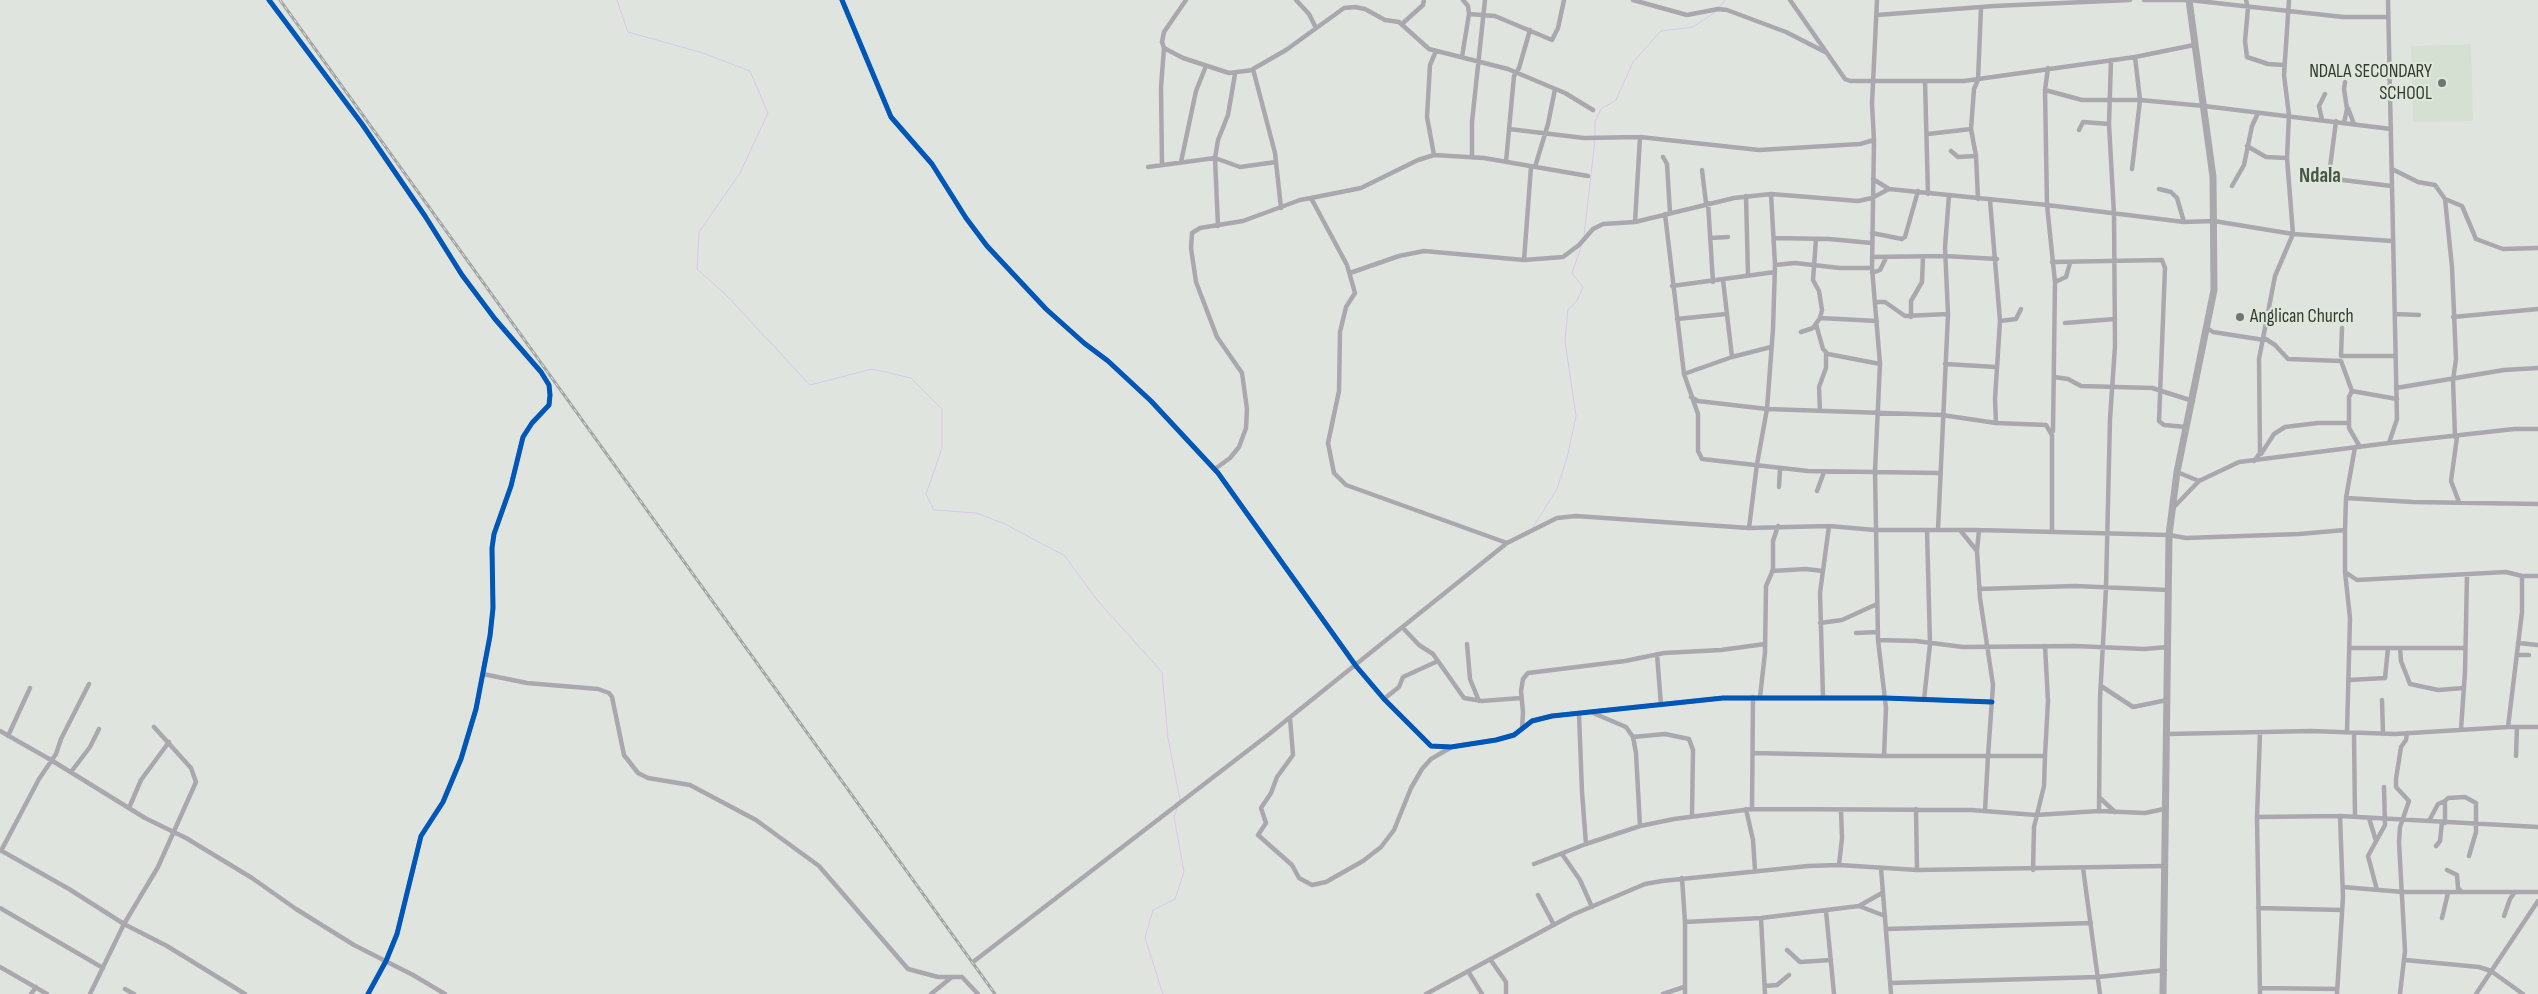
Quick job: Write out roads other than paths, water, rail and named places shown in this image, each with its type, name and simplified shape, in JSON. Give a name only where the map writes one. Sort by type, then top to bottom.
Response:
[{"type":"street","points":[[269,0],[362,124],[425,216],[455,265],[495,319],[540,372],[548,385],[549,405],[522,437],[511,486],[494,534],[492,548],[492,619],[483,674],[473,718],[452,785],[438,812],[421,836],[403,911],[386,961],[368,994]]},
{"type":"street","points":[[842,0],[891,117],[932,164],[966,218],[987,246],[1046,309],[1084,343],[1108,361],[1151,401],[1215,469],[1245,508],[1356,666],[1384,699],[1428,744],[1436,748],[1451,747],[1509,737],[1532,721],[1540,719],[1724,698],[1823,697],[1992,702]]},
{"type":"street","points":[[1162,166],[1161,87],[1164,48],[1162,42],[1164,32],[1186,0]]},
{"type":"street","points":[[1296,0],[1309,14],[1316,28]]},
{"type":"street","points":[[1402,24],[1423,4],[1424,0]]},
{"type":"street","points":[[1462,56],[1469,14],[1463,0]]},
{"type":"street","points":[[1472,157],[1472,122],[1485,0]]},
{"type":"street","points":[[1469,14],[1495,16],[1553,40],[1564,0]]},
{"type":"street","points":[[1634,0],[1687,15],[1718,9],[1727,10],[1786,32],[1828,54]]},
{"type":"street","points":[[1790,0],[1847,81],[1978,80],[2048,68],[2135,57],[2194,45]]},
{"type":"street","points":[[1876,0],[1872,120],[1874,140],[1872,270],[1880,364],[1875,471],[1878,640],[1882,686],[1885,698],[1884,756]]},
{"type":"street","points":[[1877,15],[2130,0]]},
{"type":"street","points":[[2144,0],[2189,0],[2343,17],[2387,17]]},
{"type":"street","points":[[2164,994],[2164,809],[2168,734],[2169,535],[2177,472],[2214,290],[2213,177],[2189,0]]},
{"type":"street","points":[[2246,0],[2248,8],[2245,41],[2247,57],[2268,64],[2284,65]]},
{"type":"street","points":[[2263,460],[2260,453],[2258,366],[2275,276],[2293,234],[2287,158],[2289,115],[2284,65],[2289,0]]},
{"type":"street","points":[[2388,0],[2397,399],[2396,424],[2389,443]]},
{"type":"street","points":[[1164,48],[1183,58],[1236,74],[1253,70],[1256,66],[1286,50],[1339,11],[1350,7],[1365,9],[1385,20],[1402,24],[1430,50],[1462,56],[1478,63],[1516,73],[1555,89],[1593,110]]},
{"type":"street","points":[[1978,199],[1976,156],[1971,129],[1974,89],[1978,80],[1981,8]]},
{"type":"street","points":[[1506,162],[1516,73],[1530,30]]},
{"type":"street","points":[[1434,155],[1427,117],[1430,65],[1436,51]]},
{"type":"street","points":[[2132,169],[2140,100],[2135,57]]},
{"type":"street","points":[[2099,811],[2101,686],[2115,320],[2114,214],[2108,124],[2111,60]]},
{"type":"street","points":[[1181,162],[1196,92],[1206,66]]},
{"type":"street","points":[[2048,68],[2044,90],[2047,204],[2055,282],[2052,532]]},
{"type":"street","points":[[1253,70],[1276,162],[1281,208]]},
{"type":"street","points":[[1218,226],[1215,158],[1218,140],[1228,115],[1236,74]]},
{"type":"street","points":[[1925,80],[1928,134],[1928,194]]},
{"type":"street","points":[[2346,82],[2344,89],[2347,107],[2354,124]]},
{"type":"street","points":[[1524,260],[1533,167],[1545,133],[1555,89]]},
{"type":"street","points":[[2044,90],[2082,100],[2140,100],[2204,106],[2391,129]]},
{"type":"street","points":[[2322,120],[2319,106],[2324,94]]},
{"type":"street","points":[[2344,123],[2347,107]]},
{"type":"street","points":[[2232,186],[2244,165],[2247,146],[2258,113]]},
{"type":"street","points":[[2382,128],[2391,120]]},
{"type":"street","points":[[2336,121],[2329,175],[2343,180],[2391,186]]},
{"type":"street","points":[[2080,130],[2084,122],[2108,124]]},
{"type":"street","points":[[1509,128],[1584,138],[1640,137],[1759,150],[1860,144],[1874,140]]},
{"type":"street","points":[[1928,134],[1971,129]]},
{"type":"street","points":[[1635,222],[1640,137]]},
{"type":"street","points":[[2247,146],[2266,157],[2287,158]]},
{"type":"street","points":[[1951,151],[1958,157],[1976,156]]},
{"type":"street","points":[[1215,469],[1230,458],[1239,447],[1246,428],[1247,409],[1242,373],[1217,337],[1196,282],[1191,248],[1192,233],[1198,228],[1243,221],[1300,200],[1361,188],[1418,160],[1434,155],[1472,157],[1588,176]]},
{"type":"street","points":[[1664,157],[1667,164],[1667,213],[1672,286],[1684,374],[1699,418],[1698,451],[1702,458],[1757,464],[1780,469],[1824,472],[1939,473]]},
{"type":"street","points":[[1148,167],[1215,158],[1240,167],[1276,162]]},
{"type":"street","points":[[2392,169],[2418,182],[2435,185],[2445,199],[2450,242],[2456,359],[2453,380],[2456,437],[2451,480],[2459,502]]},
{"type":"street","points":[[1702,170],[1707,203],[1713,282]]},
{"type":"street","points":[[1873,179],[1889,189],[1918,191],[1928,194],[2047,204],[2184,222],[2214,221],[2293,234],[2392,240]]},
{"type":"street","points":[[1350,273],[1399,256],[1424,251],[1524,260],[1563,257],[1596,228],[1607,224],[1635,222],[1707,203],[1746,196],[1771,194],[1851,202],[1872,198],[1889,189]]},
{"type":"street","points":[[2159,189],[2170,192],[2177,198],[2184,222]]},
{"type":"street","points":[[1872,233],[1905,237],[1918,191]]},
{"type":"street","points":[[1749,528],[1757,464],[1767,409],[1775,272],[1771,194]]},
{"type":"street","points":[[1938,530],[1939,473],[1948,314],[1945,256],[1949,195]]},
{"type":"street","points":[[1746,196],[1748,275]]},
{"type":"street","points":[[1311,198],[1350,273],[1355,294],[1346,307],[1341,326],[1338,356],[1339,390],[1328,443],[1334,473],[1346,485],[1507,543]]},
{"type":"street","points":[[2445,199],[2462,206],[2476,238],[2503,249],[2538,248]]},
{"type":"street","points":[[1990,200],[1997,259],[2000,321],[1996,367],[1996,423]]},
{"type":"street","points":[[1710,238],[1728,237]]},
{"type":"street","points":[[1774,238],[1872,243]]},
{"type":"street","points":[[1800,332],[1812,329],[1820,318],[1822,308],[1819,291],[1814,281],[1813,265],[1816,239]]},
{"type":"street","points":[[1872,257],[1945,256],[1997,259]]},
{"type":"street","points":[[1910,317],[1911,301],[1922,282],[1923,257]]},
{"type":"street","points":[[1775,265],[1813,265],[1880,270],[1886,258]]},
{"type":"street","points":[[2052,262],[2114,262],[2160,258],[2164,263],[2159,390],[2160,423],[2186,427]]},
{"type":"street","points":[[2055,282],[2066,277],[2070,262]]},
{"type":"street","points":[[1672,286],[1713,282],[1775,272]]},
{"type":"street","points":[[1723,280],[1732,357]]},
{"type":"street","points":[[1875,302],[1885,302],[1899,314],[1910,317],[1948,314]]},
{"type":"street","points":[[2000,321],[2016,319],[2020,309]]},
{"type":"street","points":[[2453,317],[2538,309]]},
{"type":"street","points":[[1677,319],[1726,314]]},
{"type":"street","points":[[2396,314],[2419,314]]},
{"type":"street","points":[[1820,318],[1877,321]]},
{"type":"street","points":[[2065,323],[2115,320]]},
{"type":"street","points":[[1816,324],[1826,353],[1826,368],[1819,387],[1820,411]]},
{"type":"street","points":[[2207,328],[2213,332],[2264,339],[2275,345],[2288,359],[2395,356]]},
{"type":"street","points":[[2342,328],[2341,358],[2352,391],[2349,397],[2350,432],[2358,447],[2346,498],[2344,572],[2350,618],[2347,732]]},
{"type":"street","points":[[1684,374],[1732,357],[1771,347]]},
{"type":"street","points":[[1826,353],[1841,358],[1880,364]]},
{"type":"street","points":[[1945,364],[1996,367]]},
{"type":"street","points":[[2396,388],[2504,370],[2538,368]]},
{"type":"street","points":[[2054,377],[2066,378],[2081,386],[2143,387],[2193,400]]},
{"type":"street","points":[[2352,391],[2397,399]]},
{"type":"street","points":[[1691,397],[1705,402],[1767,409],[1877,412],[1942,416],[1996,423],[2046,425],[2054,417]]},
{"type":"street","points":[[2254,461],[2266,448],[2274,434],[2285,427],[2318,423],[2349,424]]},
{"type":"street","points":[[2046,425],[2052,435]]},
{"type":"street","points":[[2172,509],[2199,481],[2231,465],[2389,443],[2514,429],[2538,429]]},
{"type":"street","points":[[1779,487],[1780,469]]},
{"type":"street","points":[[1818,491],[1824,472]]},
{"type":"street","points":[[2177,472],[2199,481]]},
{"type":"street","points":[[2346,498],[2538,504]]},
{"type":"street","points":[[973,962],[1290,718],[1507,543],[1532,529],[1562,517],[1749,528],[1829,526],[1876,530],[1979,530],[2169,535],[2186,538],[2345,530]]},
{"type":"street","points":[[1760,697],[1766,586],[1772,571],[1773,541],[1778,526]]},
{"type":"street","points":[[1823,697],[1820,623],[1823,571],[1829,526]]},
{"type":"street","points":[[1924,700],[1930,644],[1927,530]]},
{"type":"street","points":[[1960,530],[1977,551]]},
{"type":"street","points":[[1979,530],[1977,551],[1979,589],[1992,678],[1985,811]]},
{"type":"street","points":[[1772,571],[1806,569],[1823,571]]},
{"type":"street","points":[[2344,572],[2357,580],[2506,572],[2522,576],[2538,576]]},
{"type":"street","points":[[2460,729],[2464,688],[2467,575]]},
{"type":"street","points":[[2508,727],[2522,612],[2522,576]]},
{"type":"street","points":[[1979,589],[2036,586],[2169,590]]},
{"type":"street","points":[[1820,623],[1842,620],[1877,604]]},
{"type":"street","points":[[1403,628],[1416,643],[1431,652],[1462,696],[1479,701],[1522,698]]},
{"type":"street","points":[[1856,633],[1878,632]]},
{"type":"street","points":[[1878,640],[1963,647],[2045,646],[2144,649],[2168,647]]},
{"type":"street","points":[[2518,643],[2538,645]]},
{"type":"street","points":[[1467,644],[1470,679],[1479,701]]},
{"type":"street","points":[[1522,729],[1523,679],[1528,674],[1625,661],[1657,654],[1726,650],[1764,644]]},
{"type":"street","points":[[2033,870],[2033,839],[2036,814],[2044,786],[2048,701],[2045,646]]},
{"type":"street","points":[[2349,648],[2465,648]]},
{"type":"street","points":[[2349,680],[2385,678],[2388,648]]},
{"type":"street","points":[[2400,648],[2401,661],[2410,684],[2438,690],[2464,688]]},
{"type":"street","points":[[1657,654],[1661,705]]},
{"type":"street","points":[[2517,655],[2528,655]]},
{"type":"street","points":[[1384,699],[1399,687],[1403,678],[1438,661]]},
{"type":"street","points":[[483,674],[527,683],[605,690],[612,697],[624,755],[638,773],[648,778],[690,785],[756,820],[819,866],[908,969],[938,977],[965,978],[978,994]]},
{"type":"street","points":[[0,857],[1,851],[51,760],[88,684]]},
{"type":"street","points":[[2101,686],[2133,707],[2167,700]]},
{"type":"street","points":[[8,736],[30,688]]},
{"type":"street","points":[[1753,697],[1753,753],[1749,809],[1755,870]]},
{"type":"street","points":[[2382,700],[2384,734]]},
{"type":"street","points":[[1590,712],[1626,727],[1633,737],[1640,826]]},
{"type":"street","points":[[1579,714],[1586,844]]},
{"type":"street","points":[[1290,718],[1294,755],[1277,778],[1271,794],[1261,808],[1266,823],[1258,835],[1292,865],[1300,878],[1312,885],[1326,882],[1363,861],[1381,847],[1394,830],[1406,799],[1422,769],[1431,759],[1451,747]]},
{"type":"street","points":[[90,994],[124,924],[158,867],[196,778],[191,768],[154,727]]},
{"type":"street","points":[[2516,756],[2517,727]]},
{"type":"street","points":[[2168,734],[2347,732],[2354,734],[2407,734],[2460,729],[2538,727]]},
{"type":"street","points":[[71,772],[87,751],[99,730]]},
{"type":"street","points":[[0,731],[173,834],[203,848],[354,945],[445,994]]},
{"type":"street","points":[[2260,733],[2257,817],[2260,994]]},
{"type":"street","points":[[1633,737],[1665,734],[1689,739],[1693,750],[1692,816]]},
{"type":"street","points":[[2354,734],[2355,817]]},
{"type":"street","points":[[2400,994],[2405,960],[2403,892],[2399,876],[2399,842],[2400,827],[2409,801],[2405,794],[2396,786],[2396,779],[2401,747],[2407,734]]},
{"type":"street","points":[[129,808],[141,780],[169,742]]},
{"type":"street","points":[[1753,753],[1884,756],[2045,756]]},
{"type":"street","points":[[2376,890],[2368,861],[2376,841],[2382,833],[2386,818],[2384,787]]},
{"type":"street","points":[[2429,821],[2438,804],[2452,796],[2476,802],[2476,825],[2469,856]]},
{"type":"street","points":[[2100,798],[2115,812]]},
{"type":"street","points":[[2436,846],[2440,840],[2444,822],[2446,801]]},
{"type":"street","points":[[1534,864],[1640,826],[1692,816],[1749,809],[1916,809],[2036,814],[2099,811],[2145,813],[2164,809]]},
{"type":"street","points":[[1916,809],[1918,870]]},
{"type":"street","points":[[1839,865],[1842,838],[1841,810]]},
{"type":"street","points":[[2257,817],[2340,816],[2538,827]]},
{"type":"street","points":[[2260,988],[2337,991],[2343,887],[2340,816]]},
{"type":"street","points":[[2369,818],[2376,841]]},
{"type":"street","points":[[1,851],[69,889],[124,924],[167,946],[246,994]]},
{"type":"street","points":[[1562,854],[1580,880],[1592,907]]},
{"type":"street","points":[[1426,994],[1554,925],[1645,884],[1755,870],[1839,865],[1918,870],[2033,870],[2165,866]]},
{"type":"street","points":[[1881,868],[1891,994]]},
{"type":"street","points":[[2083,868],[2100,994]]},
{"type":"street","points":[[2447,870],[2457,875],[2458,888],[2462,892]]},
{"type":"street","points":[[1682,878],[1685,922],[1685,994]]},
{"type":"street","points":[[2343,887],[2403,892],[2538,892]]},
{"type":"street","points":[[2442,918],[2448,892]]},
{"type":"street","points":[[2504,916],[2510,899],[2515,892]]},
{"type":"street","points":[[1685,922],[1761,918],[1826,911],[1859,906],[1882,893]]},
{"type":"street","points":[[1538,895],[1554,925]]},
{"type":"street","points":[[2476,994],[2538,901]]},
{"type":"street","points":[[1859,906],[1885,916]]},
{"type":"street","points":[[0,908],[103,968]]},
{"type":"street","points":[[2258,908],[2342,910]]},
{"type":"street","points":[[1826,911],[1834,994]]},
{"type":"street","points":[[1761,918],[1765,994]]},
{"type":"street","points":[[1886,929],[2091,923]]},
{"type":"street","points":[[1788,950],[1800,962],[1831,960]]},
{"type":"street","points":[[1490,959],[1506,982],[1506,994]]},
{"type":"street","points":[[2405,960],[2471,966],[2491,971],[2523,994]]},
{"type":"street","points":[[0,967],[47,994]]},
{"type":"street","points":[[1890,983],[2098,977],[2165,970]]},
{"type":"street","points":[[1468,971],[1482,994]]},
{"type":"street","points":[[1765,986],[1777,985],[1789,975]]},
{"type":"street","points":[[931,994],[953,977]]},
{"type":"street","points":[[31,994],[36,987]]},
{"type":"street","points":[[1664,994],[1684,987]]},
{"type":"street","points":[[125,989],[134,994]]},
{"type":"waterway","points":[[617,0],[628,32],[703,53],[750,71],[768,113],[740,173],[699,232],[697,269],[727,296],[810,385],[872,369],[911,378],[942,409],[942,448],[926,494],[934,510],[977,513],[1005,524],[1065,556],[1097,600],[1162,672],[1168,738],[1180,800]]},
{"type":"waterway","points":[[1719,7],[1725,0]]},
{"type":"waterway","points":[[1595,136],[1595,122],[1601,109],[1616,100],[1633,62],[1661,31],[1693,27],[1717,11]]},
{"type":"waterway","points":[[1584,236],[1595,140]]},
{"type":"waterway","points":[[1533,527],[1557,489],[1567,458],[1576,416],[1565,341],[1568,309],[1577,301],[1583,287],[1572,273],[1582,244]]},
{"type":"waterway","points":[[1163,994],[1145,938],[1153,910],[1175,899],[1184,872],[1174,817],[1178,806]]},
{"type":"railway","points":[[280,0],[995,994]]},
{"type":"place","name":"NDALA SECONDARY SCHOOL","points":[[2442,83]]},
{"type":"place","name":"Anglican Church","points":[[2240,317]]},
{"type":"district","name":"Ndala","points":[[2320,177]]}]
